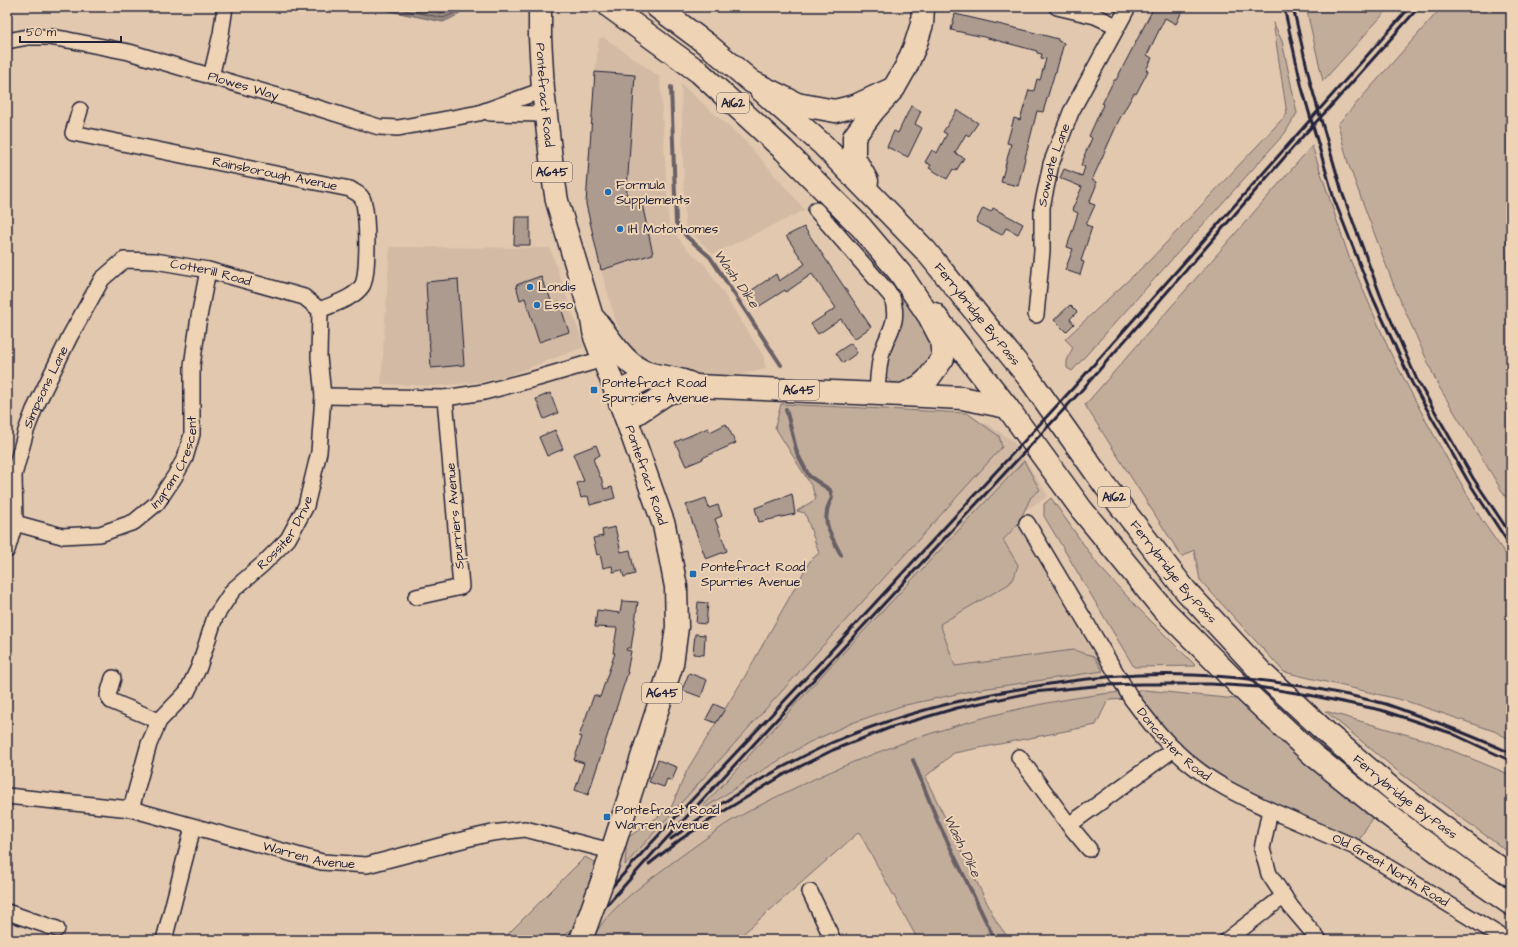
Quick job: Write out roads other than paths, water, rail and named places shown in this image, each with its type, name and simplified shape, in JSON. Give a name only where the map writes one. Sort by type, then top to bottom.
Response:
[{"type":"main road","name":"Pontefract Road","points":[[540,7],[543,90],[552,176],[557,201],[591,314],[595,337],[664,525],[676,587],[677,626],[672,664],[582,940]]},
{"type":"main road","name":"A162","points":[[610,7],[699,72],[779,145],[861,227],[900,273]]},
{"type":"main road","name":"A162","points":[[657,7],[708,45],[752,82],[797,104],[835,111],[855,106],[894,88]]},
{"type":"main road","name":"A162","points":[[877,199],[854,158],[854,137],[894,88],[906,67],[922,24],[923,7]]},
{"type":"main road","name":"Ferrybridge By-Pass","points":[[752,82],[823,145],[926,250],[1029,378],[1106,487],[1186,591],[1262,673],[1328,735],[1392,789],[1485,858],[1511,875]]},
{"type":"main road","points":[[900,273],[929,316],[941,338],[943,358],[928,379],[920,386],[903,395]]},
{"type":"main road","name":"Ferrybridge By-Pass","points":[[900,273],[1007,407],[1082,510],[1163,609],[1247,693],[1312,754],[1379,808],[1469,875],[1511,904]]},
{"type":"main road","name":"A645","points":[[591,314],[612,340],[622,356],[640,370],[661,377],[686,381],[696,386]]},
{"type":"main road","name":"A645","points":[[616,393],[646,380],[661,377]]},
{"type":"main road","name":"A645","points":[[626,418],[637,413],[667,393],[696,386],[903,395]]},
{"type":"main road","points":[[903,395],[962,398],[1007,407]]},
{"type":"street","points":[[211,77],[221,34],[225,7]]},
{"type":"street","points":[[1057,7],[1095,16],[1117,26]]},
{"type":"street","name":"Sowgate Lane","points":[[1036,315],[1042,251],[1042,207],[1051,164],[1071,112],[1128,7]]},
{"type":"street","name":"Plowes Way","points":[[7,41],[28,37],[50,37],[129,52],[379,127],[398,128],[479,113],[543,90]]},
{"type":"street","name":"Rainsborough Avenue","points":[[80,110],[73,133],[350,189],[362,197],[366,208],[367,271],[363,285],[356,294],[320,310]]},
{"type":"street","name":"Plowes Way","points":[[479,113],[546,114]]},
{"type":"street","points":[[816,210],[892,297],[895,309],[894,323],[883,349],[878,371],[877,393]]},
{"type":"street","name":"Cotterill Road","points":[[102,278],[124,260],[155,261],[208,270],[304,297],[320,310]]},
{"type":"street","name":"Ingram Crescent","points":[[15,523],[62,536],[100,534],[134,522],[157,503],[185,458],[192,434],[192,366],[208,270]]},
{"type":"street","name":"Simpsons Lane","points":[[7,550],[15,523],[11,474],[26,431],[34,410],[70,336],[102,278]]},
{"type":"street","name":"Rossiter Drive","points":[[131,809],[149,744],[159,721],[188,692],[199,667],[215,617],[233,590],[263,564],[288,539],[306,506],[320,452],[323,396],[319,357],[320,310]]},
{"type":"street","points":[[323,396],[445,398],[499,388],[538,378],[603,358]]},
{"type":"street","name":"Spurriers Avenue","points":[[416,597],[461,587],[445,398]]},
{"type":"street","name":"Doncaster Road","points":[[1027,524],[1131,698],[1148,720],[1174,749],[1193,767],[1232,792],[1270,810]]},
{"type":"street","points":[[113,678],[108,694],[111,701],[159,721]]},
{"type":"street","points":[[1069,825],[1174,749]]},
{"type":"street","points":[[1019,757],[1069,825],[1090,849]]},
{"type":"street","name":"Warren Avenue","points":[[7,796],[131,809],[322,862],[367,865],[492,833],[525,829],[611,851]]},
{"type":"street","points":[[1270,810],[1262,849],[1269,874],[1291,907],[1319,940]]},
{"type":"street","name":"Old Great North Road","points":[[1270,810],[1356,847],[1507,940]]},
{"type":"street","points":[[164,940],[193,827]]},
{"type":"street","points":[[810,892],[833,940]]},
{"type":"street","points":[[1227,940],[1284,896]]},
{"type":"street","points":[[7,912],[57,929]]},
{"type":"water","points":[[370,7],[465,7],[453,18],[443,22]]},
{"type":"waterway","name":"Wash Dike","points":[[671,87],[676,223],[687,237],[710,257],[781,365]]},
{"type":"waterway","name":"Wash Dike","points":[[786,409],[797,453],[809,476],[830,490],[832,498],[828,506],[826,520],[830,534],[841,555]]},
{"type":"waterway","name":"Wash Dike","points":[[913,760],[938,822],[995,940]]},
{"type":"railway","points":[[1284,7],[1302,88],[1334,199],[1373,298],[1412,383],[1468,481],[1511,547]]},
{"type":"railway","points":[[1293,7],[1311,85],[1342,192],[1381,297],[1417,380],[1473,478],[1511,535]]},
{"type":"railway","points":[[565,940],[643,852],[1074,387],[1410,7]]},
{"type":"railway","points":[[576,940],[654,852],[1080,392],[1303,136],[1419,7]]},
{"type":"railway","points":[[671,839],[709,812],[769,775],[831,743],[871,727],[976,697],[1085,679],[1139,675],[1200,675],[1261,680],[1322,690],[1382,703],[1452,728],[1511,753]]},
{"type":"railway","points":[[649,864],[681,839],[724,811],[785,774],[833,750],[892,727],[957,708],[1034,692],[1105,685],[1142,684],[1211,684],[1258,687],[1309,695],[1381,710],[1451,733],[1511,761]]},
{"type":"place","name":"Formula Supplements","points":[[608,192]]},
{"type":"place","name":"IH Motorhomes","points":[[620,229]]},
{"type":"place","name":"Londis","points":[[530,287]]},
{"type":"place","name":"Esso","points":[[537,305]]},
{"type":"place","name":"Pontefract Road Spurriers Avenue","points":[[594,390]]},
{"type":"place","name":"Pontefract Road Spurries Avenue","points":[[693,574]]},
{"type":"place","name":"Pontefract Road Warren Avenue","points":[[607,817]]}]
